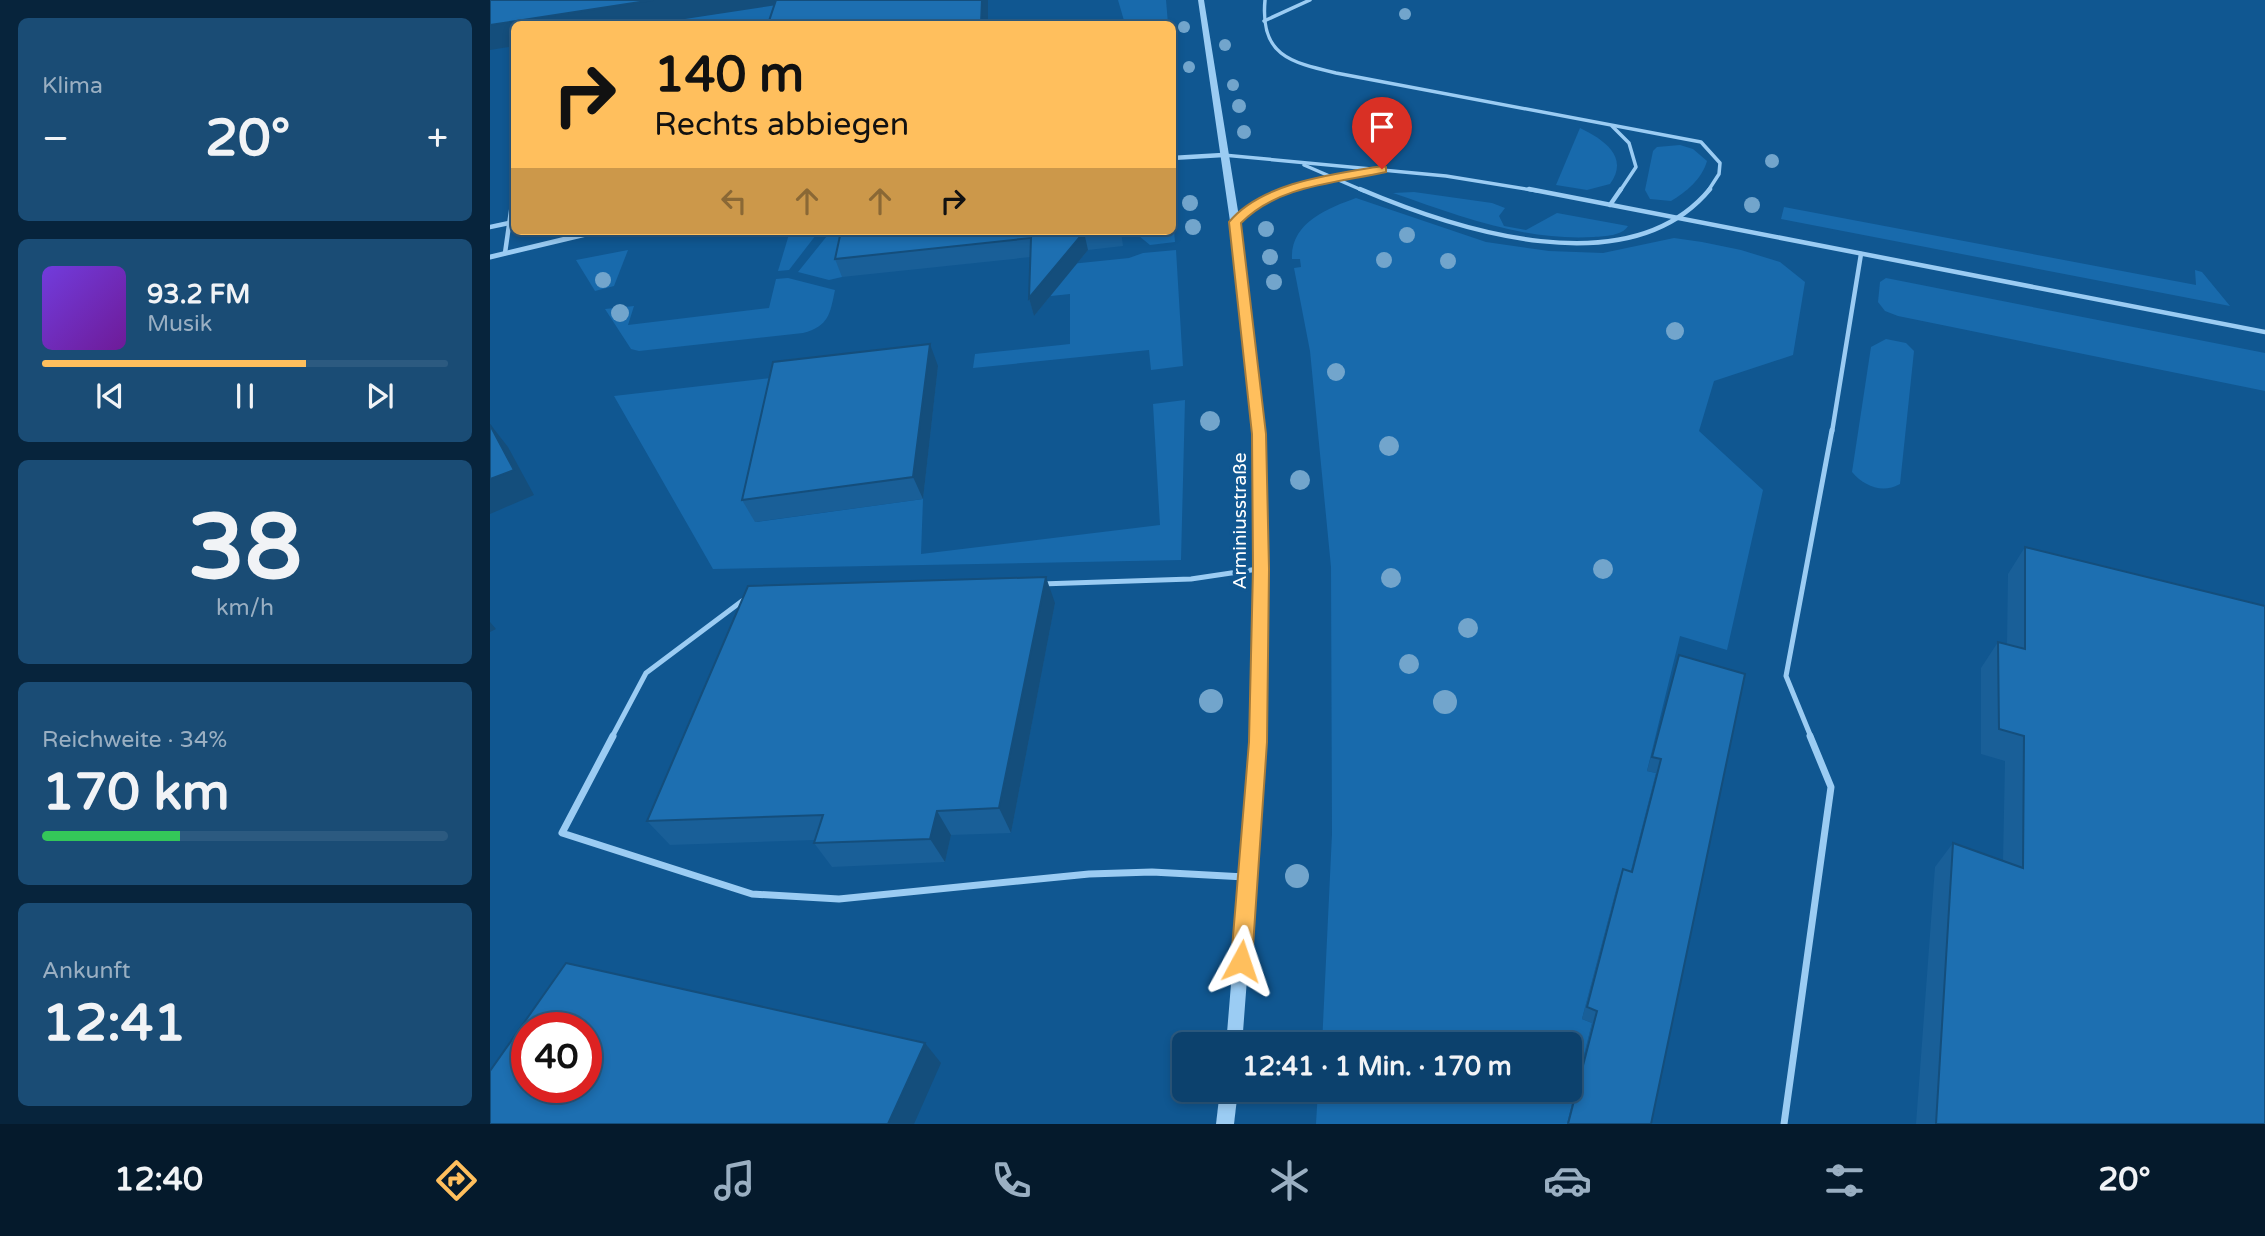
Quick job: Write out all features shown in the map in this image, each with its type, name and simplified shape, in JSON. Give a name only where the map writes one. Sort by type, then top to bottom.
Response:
[{"type":"street","name":"Arminiusstraße","points":[[1201,0],[1235,222],[1259,434],[1261,569],[1258,742],[1235,1032]]},
{"type":"street","points":[[1176,158],[1223,155]]},
{"type":"street","points":[[490,257],[583,235]]},
{"type":"street","points":[[1224,1124],[1227,1102]]},
{"type":"lane","points":[[1265,0],[1264,21],[1271,48],[1287,60],[1309,67],[1700,142],[1716,155],[1721,164],[1719,176],[1701,201],[1680,219],[1621,239],[1577,244],[1527,242],[1488,234],[1298,162]]},
{"type":"lane","points":[[1264,21],[1310,0]]},
{"type":"lane","points":[[1609,124],[1625,134],[1634,152],[1636,167],[1610,205]]},
{"type":"lane","points":[[1223,155],[1382,169],[1500,184],[2265,332]]},
{"type":"lane","points":[[1235,222],[1247,210],[1266,199],[1308,182],[1382,169]]},
{"type":"lane","points":[[505,253],[511,210]]},
{"type":"lane","points":[[490,227],[509,223]]},
{"type":"lane","points":[[1784,1124],[1831,787],[1786,676],[1822,493],[1861,254]]},
{"type":"lane","points":[[1030,584],[1191,579],[1261,569]]},
{"type":"lane","points":[[753,592],[646,673],[562,833],[752,894],[839,900],[1089,874],[1152,872],[1248,878]]},
{"type":"shaded area","points":[[786,0],[778,21],[669,21]]},
{"type":"shaded area","points":[[1118,0],[1166,0],[1168,21],[1124,21]]},
{"type":"shaded area","points":[[1580,128],[1605,143],[1615,157],[1617,165],[1610,184],[1587,190],[1556,185]]},
{"type":"shaded area","points":[[1680,145],[1693,149],[1707,161],[1701,174],[1688,189],[1671,201],[1650,199],[1645,190],[1653,151],[1657,147]]},
{"type":"shaded area","points":[[1414,192],[1492,203],[1505,208],[1499,216],[1504,226],[1526,230],[1557,213],[1628,226],[1618,234],[1603,236],[1567,237],[1516,231],[1393,193]]},
{"type":"shaded area","points":[[1356,198],[1486,242],[1549,251],[1603,253],[1674,238],[1702,242],[1780,262],[1805,282],[1793,355],[1714,381],[1699,431],[1763,490],[1727,650],[1680,636],[1647,771],[1656,773],[1627,886],[1618,883],[1582,1019],[1592,1023],[1582,1063],[1582,1032],[1323,1032],[1332,834],[1331,567],[1310,351],[1294,268],[1301,267],[1300,259],[1292,259],[1293,246],[1304,227],[1334,207]]},
{"type":"shaded area","points":[[1784,207],[2196,285],[2195,270],[2202,272],[2230,306],[1781,219]]},
{"type":"shaded area","points":[[789,235],[816,235],[789,270],[778,271]]},
{"type":"shaded area","points":[[828,235],[851,235],[842,277],[829,280],[798,272]]},
{"type":"shaded area","points":[[1133,235],[1174,235],[1175,242],[1150,245],[1139,236]]},
{"type":"shaded area","points":[[628,250],[614,286],[595,291],[576,260]]},
{"type":"shaded area","points":[[1176,250],[1183,366],[1151,370],[1149,350],[973,368],[975,354],[1070,344],[1070,294],[1032,298],[1032,268],[1129,258],[1143,253]]},
{"type":"shaded area","points":[[788,278],[835,290],[830,312],[818,327],[803,333],[639,351],[631,349],[605,309],[634,306],[628,325],[769,308],[776,279]]},
{"type":"shaded area","points":[[1886,278],[2265,353],[2265,391],[1898,316],[1885,311],[1878,302],[1880,282]]},
{"type":"shaded area","points":[[1886,339],[1906,343],[1914,351],[1900,484],[1880,488],[1868,485],[1852,472],[1871,347]]},
{"type":"shaded area","points":[[926,360],[756,522],[923,499],[921,554],[1160,525],[1153,404],[1185,400],[1181,560],[713,569],[614,396]]},
{"type":"shaded area","points":[[1317,1102],[1572,1102],[1567,1124],[1316,1124]]},
{"type":"building","points":[[490,0],[653,0],[511,21],[490,25]]},
{"type":"building","points":[[776,0],[982,0],[981,21],[769,21]]},
{"type":"building","points":[[840,235],[1082,235],[1029,298],[1031,238],[835,259]]},
{"type":"building","points":[[930,344],[913,477],[742,500],[773,362]]},
{"type":"building","points":[[490,425],[514,470],[490,479]]},
{"type":"building","points":[[2025,547],[2265,606],[2265,1124],[1936,1124],[1953,843],[2023,868],[2024,736],[1999,729],[1998,642],[2025,649]]},
{"type":"building","points":[[1046,577],[999,808],[937,811],[930,839],[814,843],[823,815],[647,821],[748,586]]},
{"type":"building","points":[[1679,655],[1745,674],[1651,1124],[1568,1124],[1574,1102],[1582,1102],[1582,1069],[1597,1011],[1587,1007],[1623,869],[1632,872],[1661,759],[1652,757]]},
{"type":"building","points":[[566,963],[925,1043],[888,1124],[490,1124],[490,1071],[511,1041],[511,1103],[602,1103],[602,1012],[532,1012]]},
{"type":"route","points":[[1241,961],[1258,742],[1261,569],[1259,434],[1235,222],[1247,210],[1266,199],[1308,182],[1382,169]]}]
